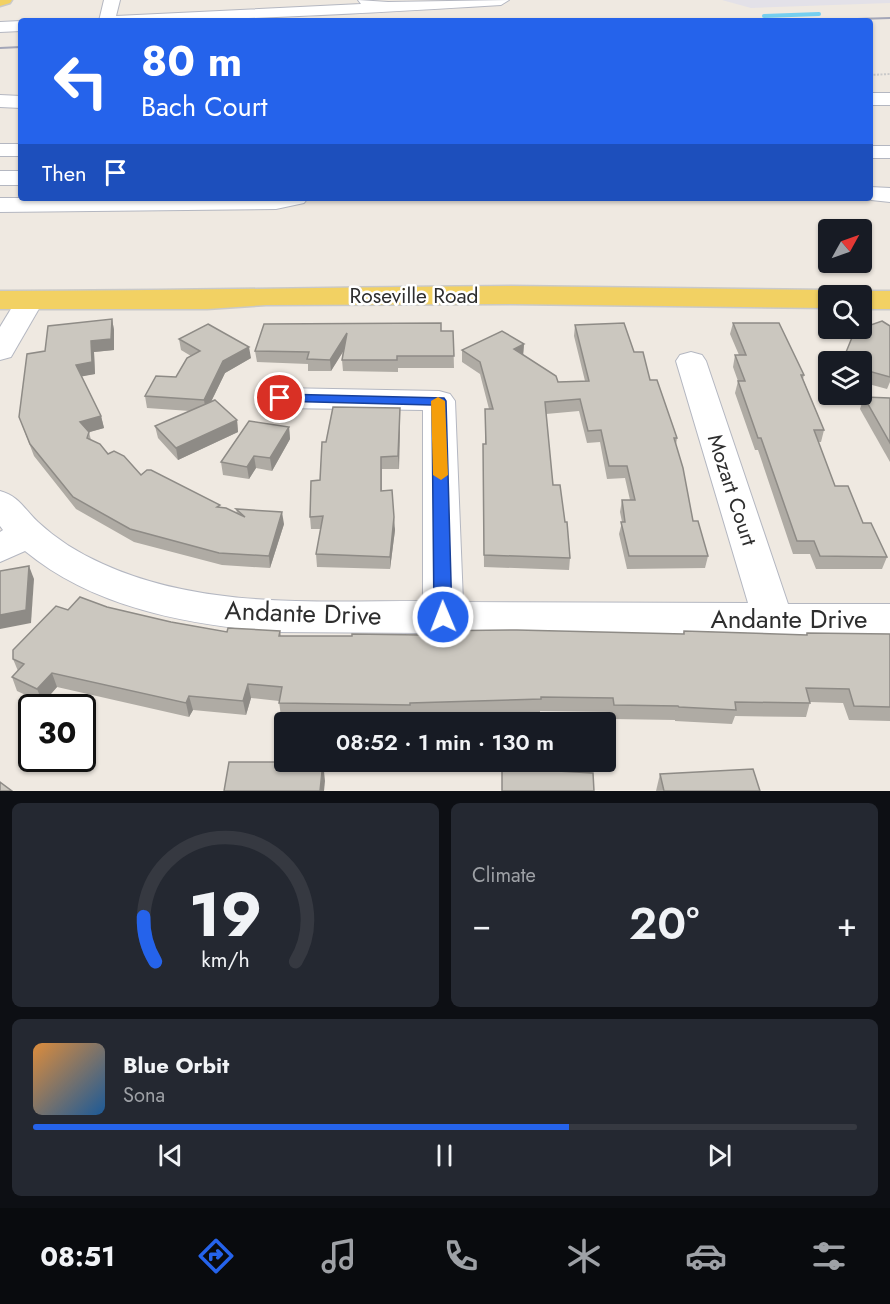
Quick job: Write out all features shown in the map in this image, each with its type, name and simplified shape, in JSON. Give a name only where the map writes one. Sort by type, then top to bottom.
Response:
[{"type":"main road","name":"Roseville Road","points":[[0,300],[207,300],[266,296],[511,295],[818,299]]},
{"type":"main road","points":[[872,300],[890,300]]},
{"type":"street","points":[[108,18],[112,0]]},
{"type":"street","points":[[205,0],[228,15]]},
{"type":"street","points":[[366,0],[387,8]]},
{"type":"street","points":[[168,18],[387,8],[501,0]]},
{"type":"street","points":[[0,27],[18,26]]},
{"type":"street","points":[[873,99],[890,99]]},
{"type":"street","points":[[0,101],[18,102]]},
{"type":"street","points":[[0,150],[18,150]]},
{"type":"street","points":[[873,152],[890,152]]},
{"type":"street","points":[[0,178],[18,178]]},
{"type":"street","points":[[873,194],[890,195]]},
{"type":"street","points":[[0,205],[281,201]]},
{"type":"street","points":[[0,351],[30,300]]},
{"type":"street","name":"Mozart Court","points":[[691,361],[773,619]]},
{"type":"street","points":[[280,398],[439,401],[443,617]]},
{"type":"street","name":"Andante Drive","points":[[0,502],[14,541],[55,555],[85,572],[160,600],[203,609],[272,616],[890,620]]},
{"type":"path","points":[[873,75],[890,74]]},
{"type":"shaded area","points":[[722,0],[890,0],[890,3],[751,8]]},
{"type":"building","points":[[112,319],[111,339],[91,341],[92,362],[76,365],[101,416],[80,422],[89,432],[87,438],[100,444],[108,454],[114,451],[124,456],[141,475],[151,470],[220,505],[217,507],[226,508],[245,517],[236,509],[282,512],[269,556],[219,553],[130,529],[73,497],[30,444],[19,417],[27,354],[45,351],[48,326]]},
{"type":"building","points":[[882,321],[890,326],[890,377],[872,372],[872,351],[846,351],[851,339],[872,339],[872,324]]},
{"type":"building","points":[[441,323],[441,331],[453,331],[454,356],[397,356],[397,360],[342,360],[347,333],[330,360],[307,359],[309,352],[255,351],[264,324]]},
{"type":"building","points":[[624,323],[634,352],[643,352],[650,380],[657,380],[677,438],[674,438],[683,468],[693,521],[698,521],[708,556],[629,556],[621,522],[625,522],[622,500],[635,500],[627,466],[609,466],[601,430],[588,431],[580,399],[545,402],[553,485],[560,485],[565,522],[567,522],[570,558],[484,555],[485,409],[493,409],[480,362],[462,350],[502,331],[524,344],[514,349],[556,376],[558,382],[589,381],[575,325]]},
{"type":"building","points":[[733,323],[779,323],[804,375],[801,375],[824,430],[814,430],[835,486],[848,486],[863,523],[871,523],[887,557],[820,556],[814,541],[797,541],[761,438],[758,438],[738,381],[745,381],[735,355],[746,355]]},
{"type":"building","points":[[208,324],[249,347],[223,361],[204,400],[145,396],[156,376],[176,377],[187,358],[200,351],[179,339]]},
{"type":"building","points":[[872,397],[890,398],[890,443],[869,405],[872,405]]},
{"type":"building","points":[[215,400],[237,420],[176,448],[155,426]]},
{"type":"building","points":[[333,407],[400,408],[398,456],[381,457],[381,491],[392,490],[394,517],[390,557],[316,554],[323,516],[310,517],[311,481],[320,480],[322,442],[326,442]]},
{"type":"building","points":[[249,421],[289,427],[270,458],[254,456],[247,467],[221,462]]},
{"type":"building","points":[[29,566],[26,610],[0,615],[0,571]]},
{"type":"building","points":[[80,597],[107,607],[171,622],[227,632],[228,628],[280,631],[279,636],[421,635],[421,631],[517,630],[684,634],[684,631],[807,635],[807,633],[890,634],[890,707],[854,706],[849,689],[806,688],[810,703],[735,702],[736,710],[614,705],[613,698],[541,697],[541,699],[410,703],[410,705],[279,703],[282,687],[248,684],[243,701],[189,696],[186,703],[52,673],[37,689],[12,677],[24,664],[13,659],[13,650],[56,606],[68,610]]},
{"type":"building","points":[[229,762],[274,762],[274,772],[322,772],[320,791],[224,791]]},
{"type":"building","points":[[753,769],[760,791],[664,791],[660,774]]},
{"type":"building","points":[[502,772],[593,773],[594,791],[502,791]]},
{"type":"building","points":[[0,782],[12,791],[0,791]]},
{"type":"waterway","points":[[764,16],[819,14]]},
{"type":"railway","points":[[873,19],[890,18]]},
{"type":"railway","points":[[0,48],[18,47]]},
{"type":"slow traffic","points":[[438,401],[441,475]]},
{"type":"route","points":[[280,398],[439,401],[443,617]]}]
